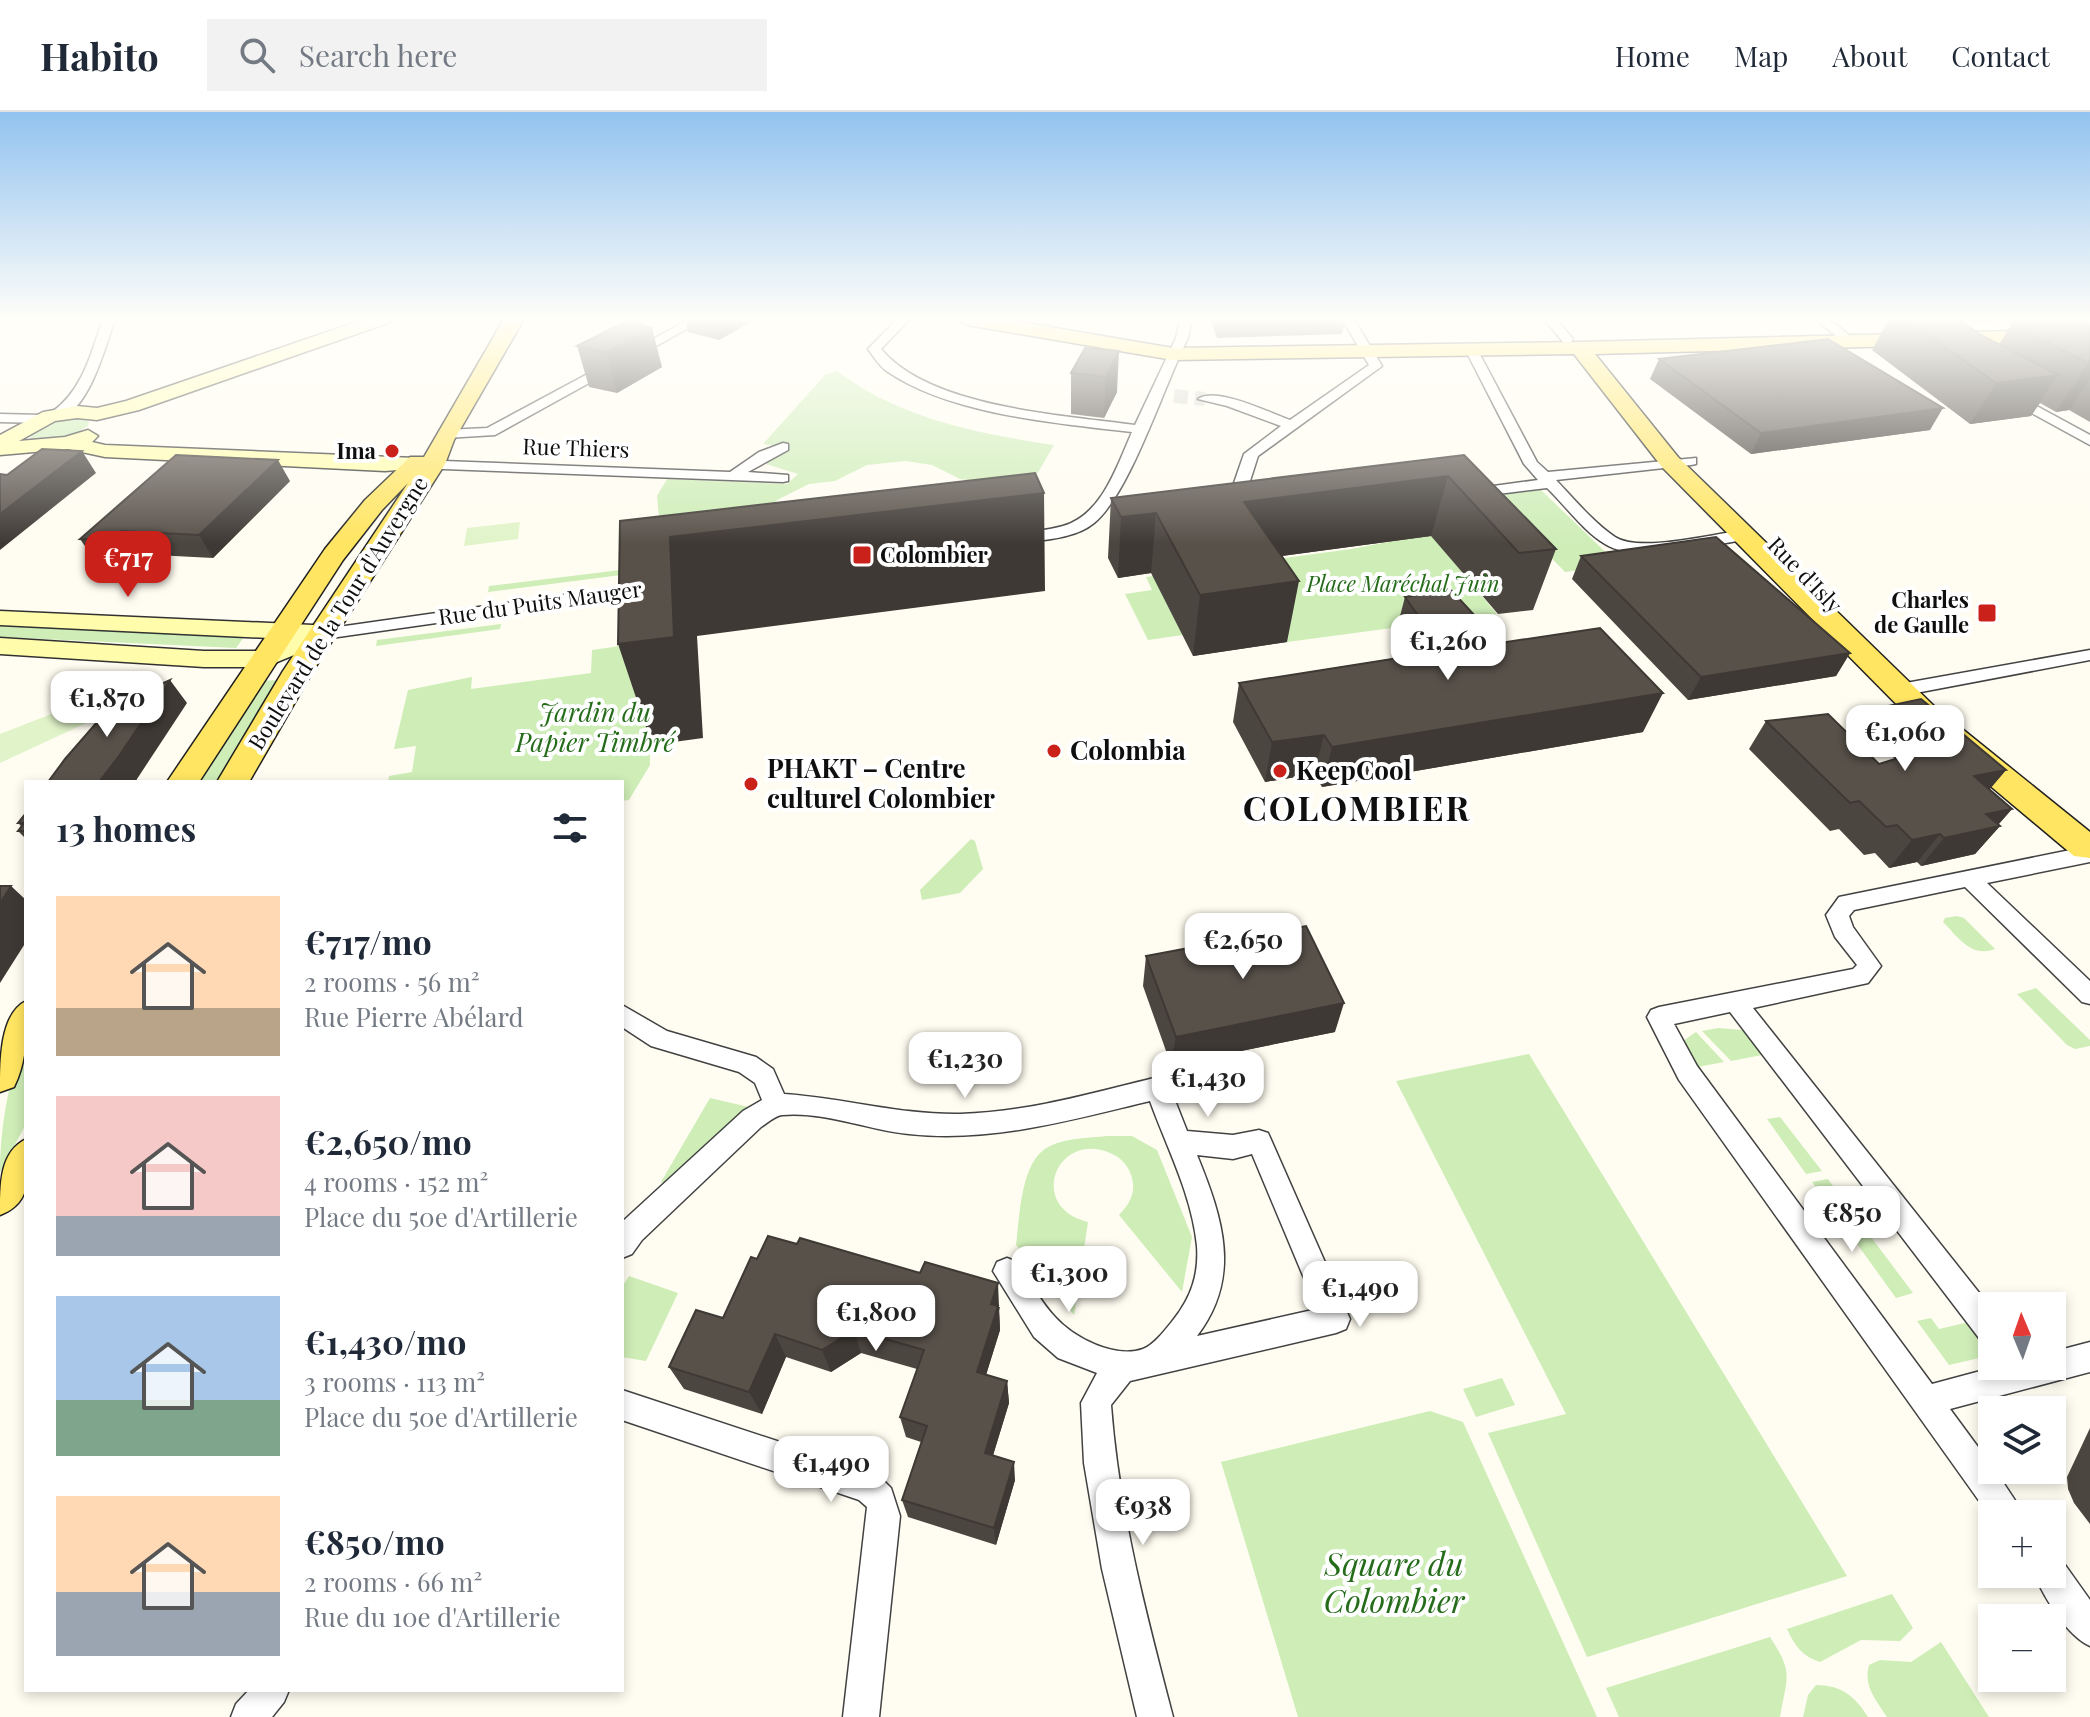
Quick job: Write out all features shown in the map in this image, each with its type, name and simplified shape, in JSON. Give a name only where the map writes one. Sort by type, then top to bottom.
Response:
[{"type":"main road","name":"Boulevard de la Tour d'Auvergne","points":[[234,780],[469,394]]},
{"type":"main road","name":"Rue d'Isly","points":[[1623,394],[1744,535],[1907,688]]},
{"type":"main road","name":"Boulevard de la Tour d'Auvergne","points":[[184,780],[281,631],[360,521],[397,479],[434,451]]},
{"type":"main road","name":"Rue d'Isly","points":[[1680,462],[1851,621],[1907,688]]},
{"type":"main road","points":[[1907,688],[1924,714],[2089,844]]},
{"type":"main road","points":[[0,1195],[24,1161]]},
{"type":"street","points":[[88,407],[91,394]]},
{"type":"street","points":[[10,438],[50,417],[88,407],[132,406],[167,394]]},
{"type":"street","points":[[70,443],[105,451],[385,465],[490,432],[560,394]]},
{"type":"street","points":[[949,394],[992,406],[1138,429]]},
{"type":"street","points":[[1006,540],[1059,532],[1087,521],[1101,507],[1138,429],[1161,394]]},
{"type":"street","points":[[1231,522],[1251,454],[1337,394]]},
{"type":"street","points":[[1494,394],[1531,464],[1609,540],[1625,547],[1645,548],[1744,535]]},
{"type":"street","points":[[2008,394],[2090,441]]},
{"type":"street","points":[[1206,396],[1291,425]]},
{"type":"street","points":[[10,438],[39,448],[70,443],[97,430],[103,421],[88,407]]},
{"type":"street","points":[[0,418],[50,417]]},
{"type":"street","points":[[733,476],[783,447]]},
{"type":"street","name":"Rue Thiers","points":[[434,451],[783,478]]},
{"type":"street","points":[[1469,500],[1486,491],[1547,480],[1680,462]]},
{"type":"street","name":"Rue du Puits Mauger","points":[[0,618],[373,638],[665,592]]},
{"type":"street","name":"Rue du Puits Mauger","points":[[265,659],[324,634]]},
{"type":"street","points":[[0,646],[204,659],[265,659]]},
{"type":"street","points":[[1907,688],[2090,655]]},
{"type":"street","points":[[1998,1500],[1688,1073],[1659,1017],[1860,977],[1870,966],[1843,931],[1837,915],[1847,903],[1969,878],[2089,844]]},
{"type":"street","points":[[1969,878],[2090,995]]},
{"type":"street","points":[[1735,1002],[1978,1314]]},
{"type":"street","points":[[624,1016],[660,1039],[747,1064],[764,1076],[776,1104]]},
{"type":"street","points":[[625,1235],[752,1119],[776,1104],[821,1107],[909,1123],[959,1125],[1019,1121],[1158,1088],[1206,1216],[1213,1266],[1206,1298],[1192,1323],[1106,1385],[1096,1403],[1100,1463],[1118,1569],[1155,1717]]},
{"type":"street","points":[[1007,1271],[1044,1327],[1068,1348],[1137,1364],[1336,1319],[1246,1144],[1178,1142]]},
{"type":"street","points":[[2066,1362],[2090,1357]]},
{"type":"street","points":[[1927,1400],[1990,1380]]},
{"type":"street","points":[[624,1406],[868,1487],[879,1495],[884,1504],[884,1516],[861,1717]]},
{"type":"street","points":[[2061,1588],[2090,1629]]},
{"type":"street","points":[[249,1717],[270,1692]]},
{"type":"green space","points":[[808,394],[873,394],[940,422],[1054,445],[1029,488],[960,479],[932,465],[905,461],[867,465],[835,481],[809,484],[773,505],[661,539],[657,496],[667,479],[787,484],[798,474],[766,464],[785,447],[763,444]]},
{"type":"green space","points":[[65,418],[81,418],[89,422],[88,426],[70,437],[34,440],[30,437],[39,426]]},
{"type":"green space","points":[[1541,490],[1619,565],[1565,572],[1499,504],[1500,495]]},
{"type":"green space","points":[[520,522],[518,539],[464,546],[467,528]]},
{"type":"green space","name":"Place Maréchal Juin","points":[[1430,534],[1497,614],[1287,642],[1250,584],[1163,596],[1183,635],[1148,640],[1125,594],[1152,590],[1146,577],[1351,549]]},
{"type":"green space","points":[[661,565],[660,570],[488,592],[489,586]]},
{"type":"green space","points":[[501,624],[500,629],[376,646],[377,640]]},
{"type":"green space","points":[[0,625],[244,637],[236,648],[0,637]]},
{"type":"green space","name":"Jardin du Papier Timbré","points":[[648,642],[650,765],[629,800],[624,801],[624,780],[388,780],[389,776],[412,772],[416,746],[394,749],[408,690],[472,677],[471,689],[591,673],[592,650]]},
{"type":"green space","points":[[281,680],[219,780],[194,780],[259,681]]},
{"type":"green space","points":[[118,688],[126,691],[130,699],[123,706],[0,763],[0,734]]},
{"type":"green space","points":[[971,839],[975,841],[983,869],[960,893],[922,900],[920,890]]},
{"type":"green space","points":[[1945,918],[1964,918],[1995,949],[1979,951],[1960,940],[1943,922]]},
{"type":"green space","points":[[2036,988],[2090,1040],[2090,1046],[2075,1049],[2067,1045],[2017,994]]},
{"type":"green space","points":[[1718,1028],[1743,1030],[1762,1055],[1731,1061],[1702,1031]]},
{"type":"green space","points":[[1696,1032],[1724,1062],[1697,1067],[1683,1041]]},
{"type":"green space","points":[[24,1049],[24,1128],[0,1172],[3,1124],[9,1089]]},
{"type":"green space","points":[[1529,1054],[1847,1576],[1587,1657],[1488,1433],[1566,1414],[1396,1081]]},
{"type":"green space","points":[[710,1098],[753,1108],[666,1186],[661,1182]]},
{"type":"green space","points":[[1780,1117],[1822,1171],[1806,1174],[1767,1119]]},
{"type":"green space","points":[[1132,1136],[1157,1150],[1192,1237],[1182,1292],[1119,1215],[1133,1192],[1133,1181],[1126,1165],[1110,1153],[1091,1149],[1075,1152],[1063,1161],[1056,1173],[1054,1188],[1058,1202],[1069,1214],[1088,1222],[1074,1315],[1016,1245],[1023,1190],[1033,1163],[1050,1146],[1070,1140]]},
{"type":"green space","points":[[1828,1179],[1860,1223],[1845,1226],[1812,1182]]},
{"type":"green space","points":[[1868,1233],[1913,1293],[1896,1298],[1852,1237]]},
{"type":"green space","points":[[629,1276],[678,1293],[646,1361],[624,1357],[624,1284]]},
{"type":"green space","points":[[1931,1318],[1939,1329],[1969,1322],[1978,1336],[1978,1358],[1949,1365],[1917,1321]]},
{"type":"green space","points":[[1502,1378],[1515,1405],[1476,1417],[1463,1389]]},
{"type":"green space","name":"Square du Colombier","points":[[1430,1411],[1463,1422],[1597,1717],[1298,1717],[1221,1462]]},
{"type":"green space","points":[[1892,1594],[1913,1628],[1900,1641],[1861,1640],[1820,1662],[1800,1650],[1787,1629]]},
{"type":"green space","points":[[1770,1637],[1783,1659],[1787,1676],[1780,1717],[1619,1717],[1606,1688]]},
{"type":"green space","points":[[1941,1642],[1989,1717],[1887,1717],[1869,1686],[1869,1665],[1880,1660],[1911,1662]]},
{"type":"green space","points":[[1816,1685],[1833,1687],[1846,1693],[1868,1717],[1803,1717],[1808,1695]]},
{"type":"building","points":[[1707,394],[1920,394],[1943,408],[1761,433]]},
{"type":"building","points":[[42,449],[82,451],[0,514],[0,474],[7,475]]},
{"type":"building","points":[[176,455],[278,460],[199,535],[121,531],[110,540],[80,539]]},
{"type":"building","points":[[1464,455],[1556,549],[1519,553],[1448,476],[1244,502],[1299,581],[1200,595],[1156,513],[1121,517],[1111,498]]},
{"type":"building","points":[[1035,473],[1044,493],[670,537],[674,637],[618,644],[620,521]]},
{"type":"building","points":[[1716,537],[1850,653],[1701,677],[1581,556]]},
{"type":"building","points":[[1451,590],[1500,643],[1600,628],[1663,693],[1332,747],[1324,735],[1272,742],[1239,683],[1443,651],[1405,597]]},
{"type":"building","points":[[170,680],[101,780],[49,780],[65,759],[111,706]]},
{"type":"building","points":[[1921,699],[2006,770],[1974,776],[2012,809],[1986,814],[2000,826],[1944,838],[1940,834],[1912,840],[1897,825],[1886,827],[1859,801],[1850,803],[1766,721],[1828,714],[1879,764],[1934,747],[1888,706]]},
{"type":"building","points":[[0,886],[11,886],[0,903]]},
{"type":"building","points":[[1306,926],[1344,1003],[1176,1037],[1146,956]]},
{"type":"building","points":[[768,1236],[797,1244],[800,1238],[920,1273],[925,1262],[998,1283],[991,1304],[998,1306],[977,1372],[1007,1381],[985,1453],[1014,1462],[994,1528],[902,1500],[927,1426],[900,1417],[924,1350],[854,1330],[822,1350],[775,1334],[749,1392],[669,1367],[696,1310],[723,1318],[751,1257],[757,1259]]},
{"type":"tunnel","points":[[1174,396],[1205,399]]},
{"type":"place","name":"Ima","points":[[392,451]]},
{"type":"place","name":"Colombier","points":[[862,555]]},
{"type":"place","name":"Charles de Gaulle","points":[[1987,613]]},
{"type":"place","name":"Colombia","points":[[1054,751]]},
{"type":"place","name":"KeepCool","points":[[1280,771]]},
{"type":"place","name":"PHAKT – Centre culturel Colombier","points":[[751,784]]},
{"type":"district","name":"COLOMBIER","points":[[1357,809]]}]
